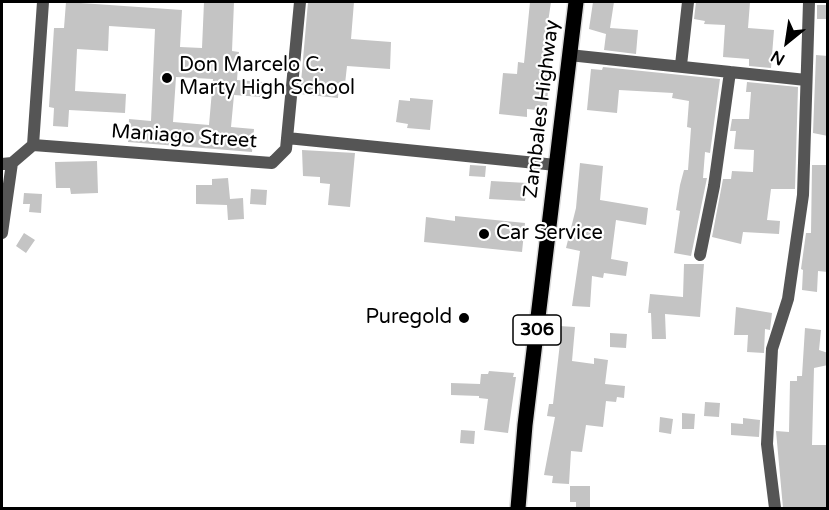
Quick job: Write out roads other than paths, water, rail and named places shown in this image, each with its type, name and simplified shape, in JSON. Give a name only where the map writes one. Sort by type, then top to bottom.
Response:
[{"type":"main road","name":"Zambales Highway","points":[[518,508],[576,2]]},
{"type":"street","points":[[2,233],[7,164],[33,145],[43,2]]},
{"type":"street","name":"Maniago Street","points":[[33,145],[272,163],[286,149],[300,2]]},
{"type":"street","points":[[681,65],[688,2]]},
{"type":"street","points":[[775,508],[767,444],[772,349],[788,299],[799,237],[804,177],[809,2]]},
{"type":"street","points":[[569,55],[681,65],[806,80]]},
{"type":"street","points":[[700,255],[714,186],[730,72]]},
{"type":"street","points":[[286,138],[556,165]]},
{"type":"place","name":"Don Marcelo C. Marty High School","points":[[167,78]]},
{"type":"place","name":"Car Service","points":[[484,234]]},
{"type":"place","name":"Puregold","points":[[464,318]]}]
